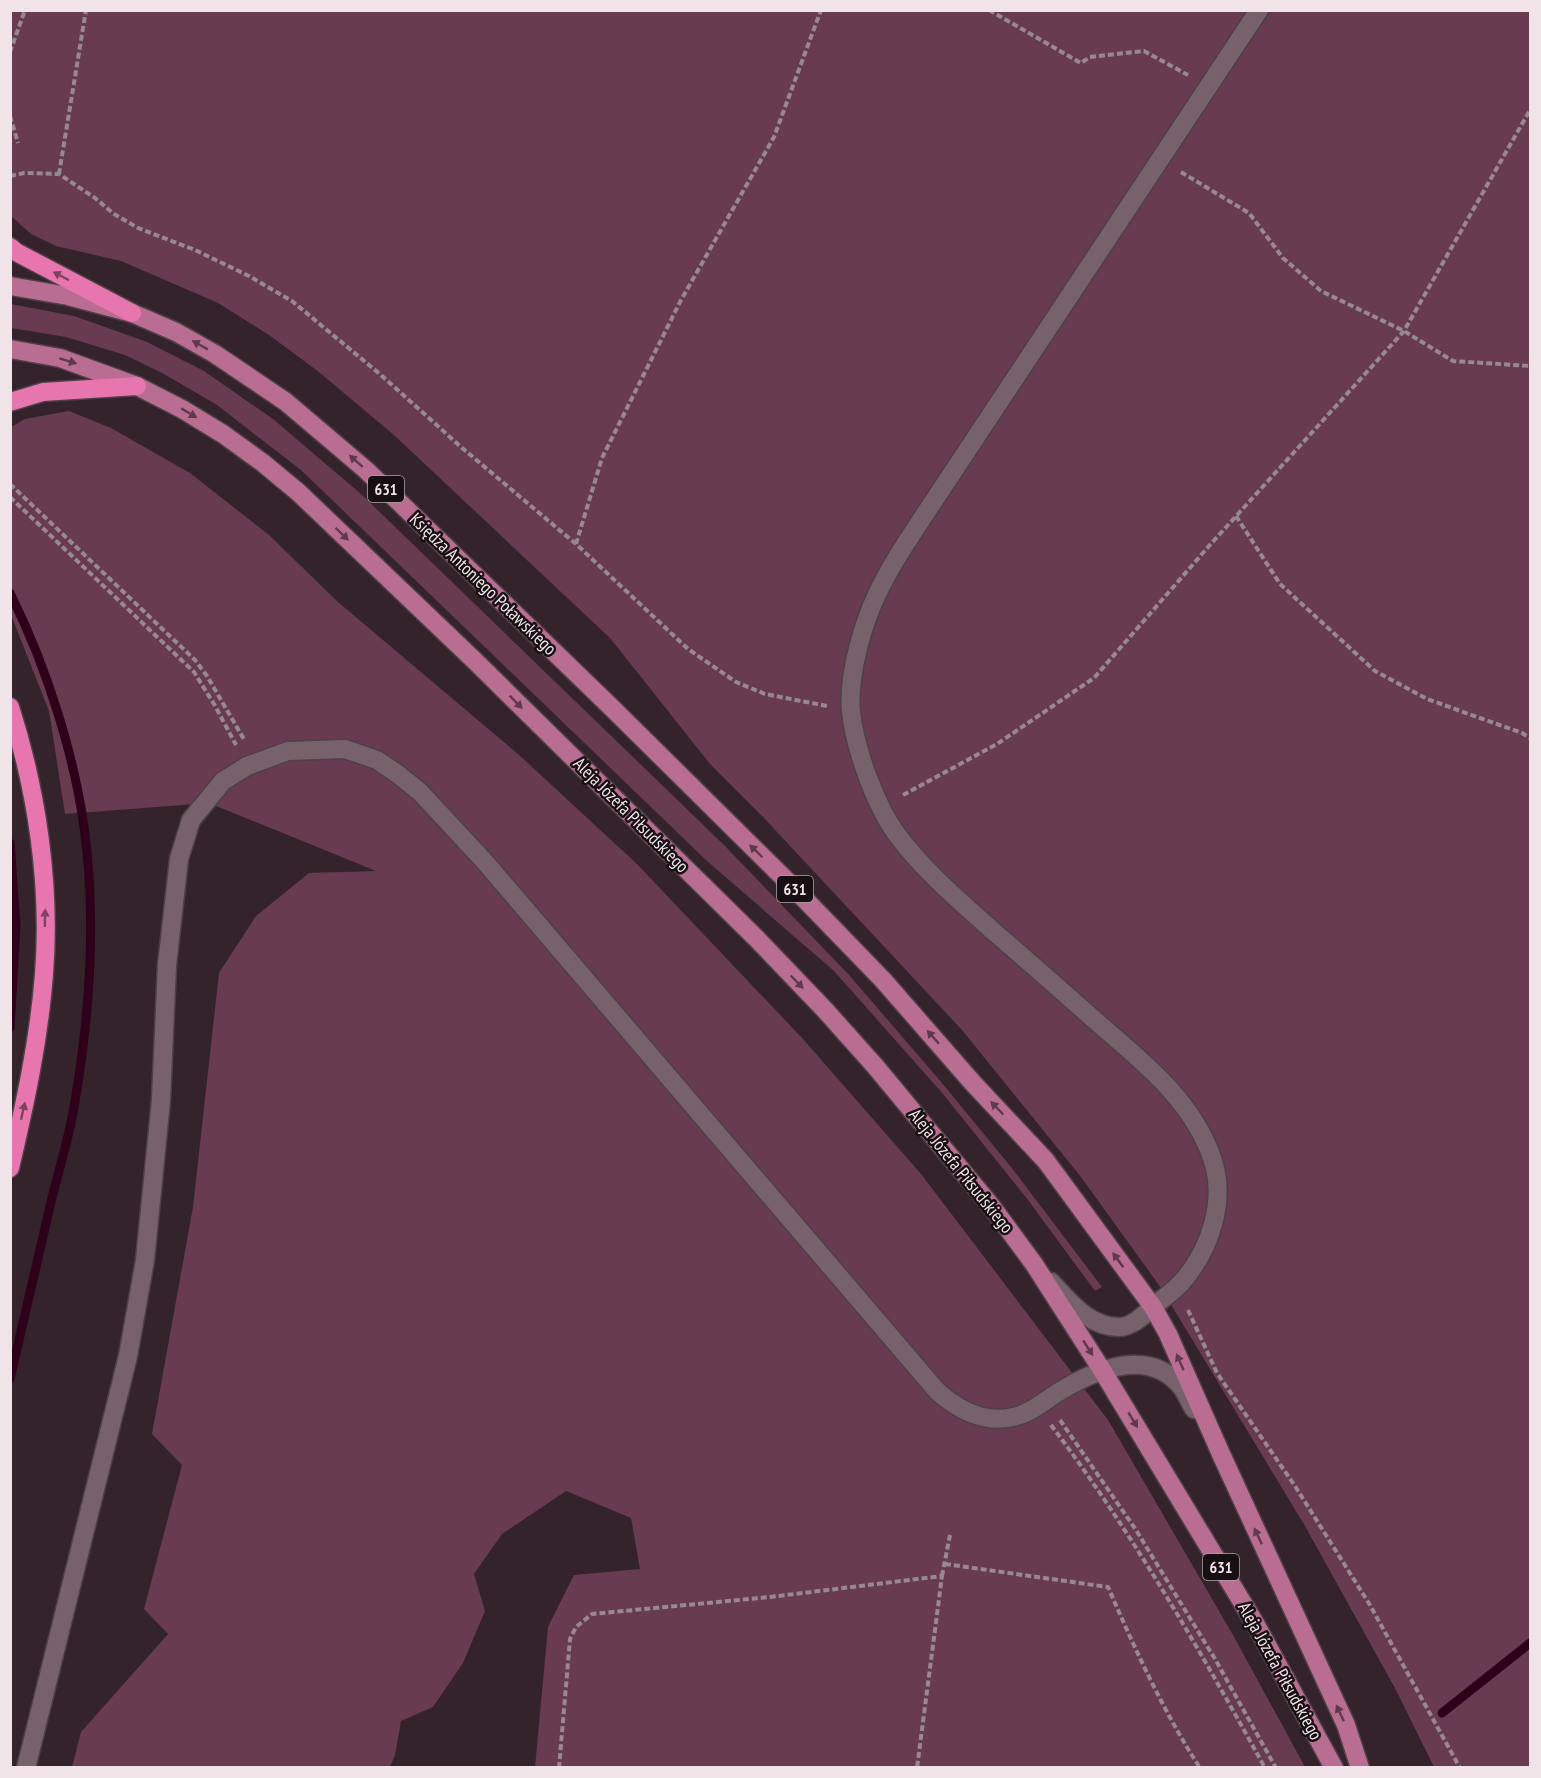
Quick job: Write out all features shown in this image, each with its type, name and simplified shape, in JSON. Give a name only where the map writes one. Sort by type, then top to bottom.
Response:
[{"type":"highway","points":[[10,247],[132,313]]},
{"type":"highway","points":[[10,402],[43,392],[137,386]]},
{"type":"highway","points":[[10,707],[38,824],[45,893],[44,974],[31,1078],[10,1168]]},
{"type":"main road","name":"Księdza Antoniego Poławskiego","points":[[10,286],[68,296],[132,313],[176,332],[254,378],[320,429],[366,470],[610,706]]},
{"type":"main road","name":"631","points":[[10,349],[60,358],[137,386]]},
{"type":"main road","name":"Aleja Józefa Piłsudskiego","points":[[137,386],[182,409],[223,434],[298,492],[475,661],[757,939],[875,1066],[992,1207],[1034,1264],[1102,1370],[1256,1625],[1334,1767]]},
{"type":"main road","name":"Aleja Józefa Piłsudskiego","points":[[610,706],[790,884],[883,980],[972,1082],[1046,1161],[1153,1307],[1168,1334],[1346,1725],[1360,1767]]},
{"type":"street","points":[[1034,1264],[1081,1314],[1100,1323],[1121,1327],[1140,1319],[1180,1284],[1198,1261],[1212,1230],[1217,1197],[1213,1161],[1200,1131],[1178,1098],[1136,1056],[967,908],[925,867],[897,834],[865,767],[851,710],[853,676],[871,608],[886,575],[1258,10]]},
{"type":"street","points":[[26,1767],[128,1356],[145,1260],[161,1100],[167,964],[179,859],[191,820],[223,781],[252,764],[288,751],[345,749],[376,760],[420,792],[486,862],[937,1391],[952,1405],[970,1413],[991,1418],[1012,1418],[1102,1370],[1122,1364],[1139,1365],[1155,1369],[1172,1378],[1182,1388],[1221,1454]]},
{"type":"path","points":[[10,52],[25,10]]},
{"type":"path","points":[[58,174],[86,10]]},
{"type":"path","points":[[576,544],[602,458],[681,300],[774,137],[821,10]]},
{"type":"path","points":[[989,10],[1081,63],[1090,57],[1144,51],[1208,87]]},
{"type":"path","points":[[882,806],[997,744],[1094,678],[1236,516],[1404,331],[1530,110]]},
{"type":"path","points":[[10,116],[18,143]]},
{"type":"path","points":[[1160,159],[1249,213],[1283,258],[1321,291],[1404,331],[1453,361],[1530,366]]},
{"type":"path","points":[[10,176],[24,173],[58,174],[95,198],[114,214],[138,228],[195,250],[249,276],[292,301],[576,544],[688,649],[736,682],[765,694],[851,710]]},
{"type":"path","points":[[10,484],[195,660],[207,676],[252,764]]},
{"type":"path","points":[[10,497],[194,672],[252,764]]},
{"type":"path","points":[[1236,516],[1280,584],[1375,671],[1427,699],[1522,733],[1530,738]]},
{"type":"path","points":[[1180,1284],[1186,1306],[1217,1373],[1294,1486],[1363,1595],[1460,1767]]},
{"type":"path","points":[[1041,1403],[1089,1474],[1207,1664],[1265,1767]]},
{"type":"path","points":[[1041,1403],[1136,1530],[1215,1659],[1276,1767]]},
{"type":"path","points":[[917,1767],[942,1576],[950,1534]]},
{"type":"path","points":[[945,1564],[1108,1587],[1150,1677],[1182,1739],[1200,1767]]},
{"type":"path","points":[[559,1767],[570,1639],[576,1627],[592,1614],[759,1598],[942,1576]]},
{"type":"shaded area","points":[[10,11],[1530,11],[1530,1767],[1434,1767],[1396,1690],[1305,1526],[1161,1288],[1081,1177],[962,1030],[763,817],[710,764],[610,638],[395,436],[319,372],[269,335],[218,303],[121,261],[56,246],[31,234],[11,216]]},
{"type":"shaded area","points":[[11,304],[74,316],[147,342],[204,371],[273,419],[361,494],[724,845],[850,976],[1011,1167],[1102,1287],[1095,1291],[1028,1200],[943,1094],[834,971],[707,861],[301,470],[217,405],[164,374],[125,355],[66,337],[11,328]]},
{"type":"shaded area","points":[[69,411],[111,428],[190,473],[269,535],[338,602],[518,754],[637,864],[803,1039],[921,1174],[1108,1420],[1233,1635],[1305,1767],[535,1767],[548,1627],[574,1575],[640,1569],[631,1518],[566,1491],[502,1534],[474,1574],[485,1611],[463,1663],[433,1707],[401,1721],[395,1755],[390,1767],[72,1767],[81,1732],[168,1634],[144,1609],[182,1465],[152,1434],[193,1207],[219,973],[256,916],[309,873],[376,871],[209,803],[65,814],[49,711],[11,615],[11,427],[25,419]]},
{"type":"waterway","points":[[10,593],[49,686],[69,753],[83,820],[90,914],[87,1008],[73,1114],[10,1379]]},
{"type":"waterway","points":[[10,843],[16,926],[10,1028]]},
{"type":"waterway","points":[[1442,1713],[1530,1643]]}]
